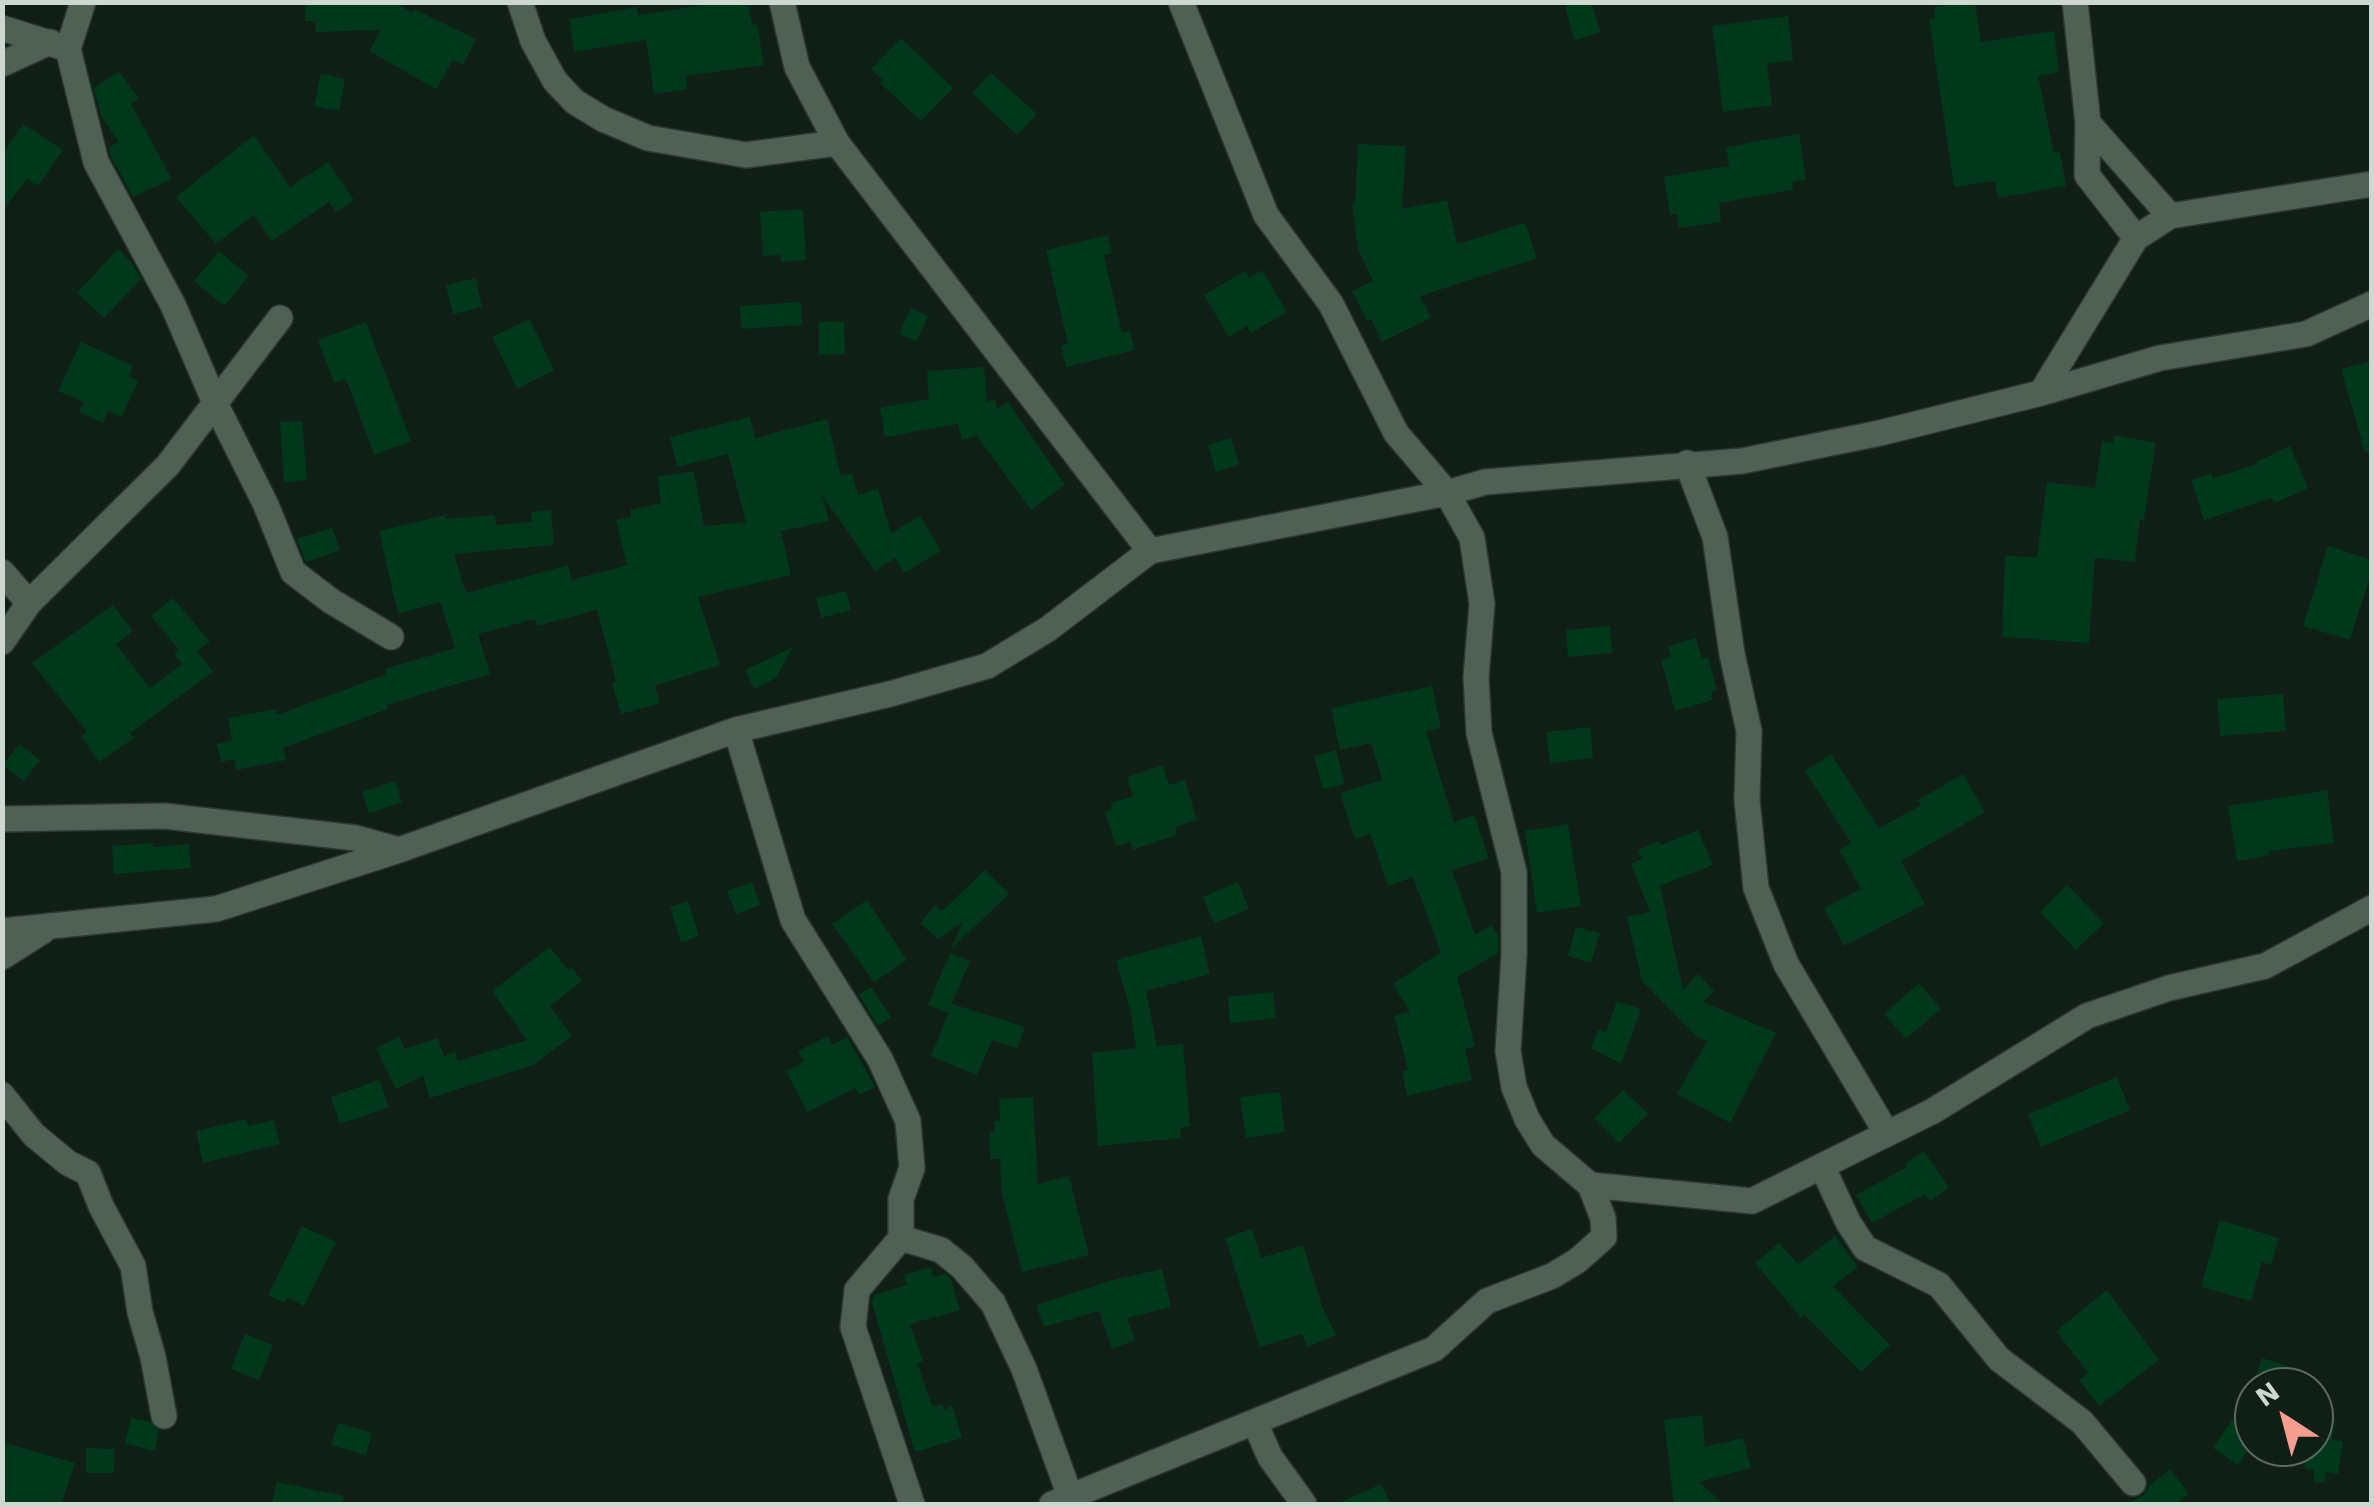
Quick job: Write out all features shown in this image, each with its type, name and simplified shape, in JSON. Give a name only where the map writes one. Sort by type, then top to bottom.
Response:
[{"type":"street","points":[[2,64],[59,46],[83,2]]},
{"type":"street","points":[[520,2],[533,41],[555,80],[575,102],[602,119],[648,138],[746,155],[838,143]]},
{"type":"street","points":[[782,2],[797,67],[838,143],[1150,550]]},
{"type":"street","points":[[901,1238],[941,1250],[962,1266],[994,1303],[1024,1369],[1061,1500],[1434,1349],[1487,1301],[1552,1276],[1604,1237],[1603,1218],[1590,1185],[1544,1145],[1514,1087],[1508,1051],[1514,872],[1480,732],[1476,678],[1482,604],[1472,538],[1447,493],[1396,433],[1330,304],[1266,215],[1181,2]]},
{"type":"street","points":[[2074,2],[2088,123],[2087,175],[2136,238]]},
{"type":"street","points":[[2,28],[59,46]]},
{"type":"street","points":[[59,46],[96,162],[174,305],[216,405],[266,505],[292,572],[391,637]]},
{"type":"street","points":[[2088,123],[2170,216]]},
{"type":"street","points":[[2041,393],[2136,238],[2170,216],[2372,184]]},
{"type":"street","points":[[2,931],[216,909],[398,850],[736,730],[906,690],[987,666],[1048,629],[1150,550],[1447,493],[1485,482],[1742,461],[1880,433],[2041,393],[2160,358],[2306,334],[2372,304]]},
{"type":"street","points":[[2,642],[29,604],[168,465],[280,318]]},
{"type":"street","points":[[1687,463],[1715,537],[1732,654],[1749,731],[1746,800],[1756,888],[1786,964],[1886,1132]]},
{"type":"street","points":[[2,572],[29,604]]},
{"type":"street","points":[[736,730],[793,920],[880,1059],[908,1121],[912,1168],[901,1200],[901,1238],[857,1290],[853,1327],[912,1504]]},
{"type":"street","points":[[2,819],[165,816],[356,838],[398,850]]},
{"type":"street","points":[[1590,1185],[1752,1200],[1933,1111],[2087,1016],[2169,988],[2266,966],[2372,908]]},
{"type":"street","points":[[2,956],[52,925]]},
{"type":"street","points":[[2,1095],[34,1135],[68,1164],[88,1173],[133,1266],[164,1416]]},
{"type":"street","points":[[1822,1166],[1865,1248],[1938,1286],[1998,1359],[2082,1422],[2133,1483]]},
{"type":"street","points":[[1255,1422],[1270,1457],[1304,1504]]},
{"type":"building","points":[[305,2],[392,2],[476,39],[463,65],[453,60],[436,89],[369,51],[381,30],[316,32],[315,21],[305,21]]},
{"type":"building","points":[[721,2],[748,2],[752,25],[757,24],[764,65],[686,76],[687,89],[654,94],[646,40],[574,52],[569,19],[637,7],[638,15]]},
{"type":"building","points":[[1564,2],[1591,2],[1601,32],[1574,40]]},
{"type":"building","points":[[1975,2],[1981,42],[2054,31],[2059,72],[2038,76],[2054,153],[2060,152],[2066,186],[1998,198],[1995,181],[1954,187],[1929,19],[1935,19],[1934,7]]},
{"type":"building","points":[[1788,16],[1793,60],[1767,64],[1772,105],[1723,112],[1712,26]]},
{"type":"building","points":[[901,38],[953,88],[921,121],[880,83],[883,80],[871,69]]},
{"type":"building","points":[[119,71],[139,99],[131,104],[172,179],[133,197],[111,156],[109,147],[119,142],[101,116],[94,88]]},
{"type":"building","points":[[991,73],[1037,114],[1017,135],[972,93]]},
{"type":"building","points":[[321,74],[345,79],[339,111],[314,106]]},
{"type":"building","points":[[23,124],[63,150],[38,186],[27,179],[2,211],[2,155]]},
{"type":"building","points":[[1799,134],[1806,179],[1792,182],[1793,190],[1719,203],[1721,222],[1679,228],[1677,214],[1670,215],[1664,177],[1729,166],[1726,147]]},
{"type":"building","points":[[254,135],[290,187],[328,162],[354,200],[336,212],[329,202],[272,241],[254,215],[216,244],[176,197]]},
{"type":"building","points":[[1358,144],[1406,146],[1402,209],[1447,200],[1457,244],[1525,223],[1537,258],[1420,296],[1431,318],[1382,342],[1352,291],[1373,281],[1358,249],[1352,205]]},
{"type":"building","points":[[803,209],[806,260],[781,262],[780,255],[763,256],[760,212]]},
{"type":"building","points":[[1108,235],[1112,253],[1104,256],[1122,333],[1130,331],[1135,350],[1066,367],[1061,346],[1068,344],[1046,250]]},
{"type":"building","points":[[118,249],[141,279],[104,318],[77,293]]},
{"type":"building","points":[[219,251],[249,276],[224,306],[194,281]]},
{"type":"building","points":[[1262,270],[1287,312],[1251,333],[1247,326],[1229,337],[1204,295],[1245,271],[1249,278]]},
{"type":"building","points":[[476,278],[482,307],[453,314],[446,285]]},
{"type":"building","points":[[801,302],[802,325],[741,329],[740,306]]},
{"type":"building","points":[[911,308],[928,316],[917,341],[899,334]]},
{"type":"building","points":[[530,319],[554,370],[517,389],[492,337]]},
{"type":"building","points":[[844,321],[845,354],[819,355],[819,322]]},
{"type":"building","points":[[366,322],[411,441],[374,455],[346,379],[334,383],[318,340]]},
{"type":"building","points":[[81,342],[133,366],[128,376],[138,381],[122,417],[108,411],[103,423],[79,412],[84,402],[58,391]]},
{"type":"building","points":[[2372,361],[2372,451],[2365,452],[2341,369]]},
{"type":"building","points":[[984,367],[987,402],[995,399],[997,409],[1008,402],[1065,485],[1031,510],[977,436],[962,440],[958,424],[885,437],[880,408],[929,399],[927,371]]},
{"type":"building","points":[[750,417],[755,438],[827,419],[841,476],[852,473],[858,495],[878,489],[891,533],[920,516],[941,551],[904,573],[895,558],[875,571],[822,495],[829,521],[781,531],[791,575],[698,597],[720,665],[655,686],[660,703],[621,714],[597,610],[537,626],[535,619],[478,634],[490,674],[386,705],[388,709],[283,748],[286,760],[236,770],[234,759],[221,762],[217,744],[232,741],[228,718],[276,709],[277,715],[387,674],[385,669],[455,648],[440,602],[398,614],[379,531],[445,515],[446,519],[495,515],[496,525],[532,522],[531,512],[551,510],[554,545],[454,554],[466,593],[568,565],[572,580],[627,565],[616,520],[631,517],[630,510],[661,503],[657,477],[694,471],[704,526],[746,522],[728,454],[677,467],[670,437]]},
{"type":"building","points":[[302,421],[307,480],[284,482],[280,422]]},
{"type":"building","points":[[2114,435],[2156,443],[2135,562],[2095,558],[2089,643],[2002,637],[2005,556],[2037,557],[2047,482],[2095,488],[2102,441],[2113,443]]},
{"type":"building","points":[[1231,438],[1239,465],[1216,472],[1208,445]]},
{"type":"building","points":[[2290,446],[2308,488],[2275,503],[2272,498],[2204,520],[2191,480],[2212,473],[2213,478],[2258,464]]},
{"type":"building","points":[[332,528],[340,550],[306,562],[297,539]]},
{"type":"building","points":[[2328,546],[2372,560],[2350,640],[2303,626]]},
{"type":"building","points":[[846,591],[851,610],[821,618],[816,598]]},
{"type":"building","points":[[173,598],[210,642],[197,651],[213,672],[130,733],[134,738],[99,762],[81,736],[87,732],[32,663],[113,605],[133,631],[116,644],[150,688],[182,664],[174,653],[179,650],[151,616]]},
{"type":"building","points":[[1610,626],[1612,653],[1568,657],[1566,630]]},
{"type":"building","points":[[1696,638],[1702,659],[1708,657],[1717,690],[1711,692],[1713,700],[1675,711],[1661,660],[1671,657],[1668,646]]},
{"type":"building","points":[[793,647],[776,678],[754,689],[745,670]]},
{"type":"building","points":[[1432,686],[1441,728],[1426,731],[1454,822],[1474,815],[1489,858],[1452,870],[1475,935],[1492,925],[1498,935],[1498,953],[1457,977],[1475,1046],[1465,1049],[1472,1080],[1407,1096],[1402,1071],[1408,1070],[1394,1016],[1410,1012],[1393,984],[1441,952],[1413,877],[1388,886],[1370,834],[1355,839],[1340,793],[1382,780],[1371,743],[1340,750],[1331,708]]},
{"type":"building","points":[[2283,694],[2286,731],[2220,736],[2217,699]]},
{"type":"building","points":[[1590,727],[1593,758],[1550,763],[1546,732]]},
{"type":"building","points":[[19,744],[40,760],[24,781],[3,765]]},
{"type":"building","points":[[1336,750],[1345,784],[1323,789],[1314,756]]},
{"type":"building","points":[[1831,754],[1879,828],[1921,805],[1918,800],[1963,774],[1985,812],[1901,861],[1925,904],[1844,946],[1824,908],[1861,889],[1839,850],[1851,843],[1805,771]]},
{"type":"building","points":[[1163,765],[1169,785],[1185,780],[1197,820],[1175,827],[1177,835],[1132,850],[1130,842],[1116,846],[1105,812],[1112,809],[1111,803],[1133,796],[1127,777]]},
{"type":"building","points":[[395,781],[402,802],[369,813],[362,792]]},
{"type":"building","points":[[2327,790],[2334,843],[2269,851],[2270,855],[2237,861],[2228,806]]},
{"type":"building","points":[[1568,824],[1581,906],[1537,913],[1525,831]]},
{"type":"building","points":[[1698,830],[1713,865],[1660,886],[1683,990],[1698,974],[1714,991],[1703,1002],[1776,1033],[1730,1123],[1677,1094],[1707,1041],[1697,1037],[1642,981],[1627,917],[1650,912],[1631,864],[1642,859],[1638,850]]},
{"type":"building","points":[[153,843],[153,847],[189,844],[191,868],[114,874],[112,846]]},
{"type":"building","points":[[985,870],[1009,894],[951,949],[963,922],[938,939],[920,923],[935,905],[942,911]]},
{"type":"building","points":[[752,882],[760,905],[736,914],[727,891]]},
{"type":"building","points":[[1238,882],[1249,909],[1214,923],[1203,897]]},
{"type":"building","points":[[2067,885],[2104,923],[2076,950],[2040,912]]},
{"type":"building","points":[[867,900],[907,960],[874,982],[832,924]]},
{"type":"building","points":[[688,901],[699,936],[681,942],[670,907]]},
{"type":"building","points":[[1576,927],[1600,933],[1591,963],[1568,956]]},
{"type":"building","points":[[1201,936],[1210,974],[1146,991],[1157,1046],[1183,1044],[1190,1126],[1180,1128],[1181,1138],[1098,1146],[1092,1053],[1136,1048],[1116,960]]},
{"type":"building","points":[[550,947],[582,981],[550,1006],[572,1036],[533,1065],[430,1098],[423,1076],[396,1089],[376,1048],[399,1037],[405,1049],[438,1038],[444,1056],[455,1052],[458,1061],[527,1040],[492,991]]},
{"type":"building","points":[[950,953],[970,961],[948,1013],[928,1005]]},
{"type":"building","points":[[1919,983],[1941,1009],[1906,1039],[1884,1014]]},
{"type":"building","points":[[871,987],[891,1017],[878,1026],[859,995]]},
{"type":"building","points":[[1273,992],[1276,1018],[1230,1023],[1228,997]]},
{"type":"building","points":[[1617,1001],[1641,1009],[1621,1064],[1591,1048],[1598,1030],[1606,1032]]},
{"type":"building","points":[[952,1004],[1025,1027],[1018,1048],[992,1040],[977,1075],[931,1056]]},
{"type":"building","points":[[828,1036],[832,1045],[847,1037],[875,1087],[859,1095],[855,1088],[807,1112],[786,1071],[804,1062],[798,1051]]},
{"type":"building","points":[[2117,1077],[2130,1110],[2041,1147],[2028,1114]]},
{"type":"building","points":[[379,1080],[389,1107],[340,1124],[331,1097]]},
{"type":"building","points":[[1623,1090],[1648,1114],[1619,1143],[1594,1118]]},
{"type":"building","points":[[1280,1092],[1285,1132],[1246,1138],[1240,1097]]},
{"type":"building","points":[[1033,1097],[1038,1184],[1069,1176],[1089,1255],[1022,1272],[1002,1193],[1000,1159],[990,1159],[989,1132],[995,1132],[994,1121],[1000,1121],[999,1099]]},
{"type":"building","points":[[246,1119],[248,1126],[274,1120],[280,1144],[203,1163],[196,1131]]},
{"type":"building","points":[[1924,1151],[1949,1188],[1930,1201],[1925,1194],[1872,1223],[1856,1195],[1907,1167],[1905,1164]]},
{"type":"building","points":[[2220,1220],[2279,1238],[2271,1265],[2262,1262],[2251,1301],[2201,1287]]},
{"type":"building","points":[[302,1226],[336,1242],[304,1306],[268,1295]]},
{"type":"building","points":[[1252,1229],[1261,1258],[1303,1245],[1322,1306],[1336,1335],[1307,1347],[1302,1334],[1260,1347],[1225,1238]]},
{"type":"building","points":[[1835,1236],[1858,1267],[1833,1286],[1890,1345],[1861,1372],[1805,1315],[1801,1318],[1755,1263],[1779,1243],[1798,1264]]},
{"type":"building","points":[[931,1267],[933,1277],[945,1274],[951,1279],[960,1310],[910,1324],[923,1361],[917,1363],[933,1407],[942,1404],[944,1410],[952,1405],[962,1438],[915,1452],[872,1303],[874,1295],[907,1285],[904,1275]]},
{"type":"building","points":[[1162,1269],[1171,1307],[1127,1318],[1135,1340],[1112,1349],[1099,1311],[1044,1327],[1036,1305]]},
{"type":"building","points":[[2107,1290],[2159,1360],[2099,1406],[2079,1380],[2088,1373],[2056,1331]]},
{"type":"building","points":[[245,1334],[273,1345],[259,1380],[231,1369]]},
{"type":"building","points":[[2262,1358],[2290,1367],[2259,1367]]},
{"type":"building","points":[[1702,1415],[1705,1447],[1743,1438],[1751,1468],[1699,1482],[1724,1504],[1674,1504],[1664,1420]]},
{"type":"building","points":[[2234,1417],[2234,1462],[2213,1448]]},
{"type":"building","points":[[131,1418],[149,1421],[159,1431],[155,1451],[125,1444]]},
{"type":"building","points":[[338,1423],[372,1433],[366,1455],[331,1445]]},
{"type":"building","points":[[2334,1440],[2343,1441],[2338,1474],[2326,1472],[2324,1483],[2314,1482],[2314,1470],[2304,1469],[2334,1467]]},
{"type":"building","points":[[2,1442],[75,1463],[61,1504],[2,1504]]},
{"type":"building","points":[[86,1448],[115,1449],[114,1473],[86,1473]]},
{"type":"building","points":[[2170,1469],[2189,1494],[2175,1504],[2125,1504],[2143,1496]]},
{"type":"building","points":[[277,1482],[344,1496],[343,1504],[272,1504]]},
{"type":"building","points":[[1381,1484],[1391,1504],[1336,1504]]}]
